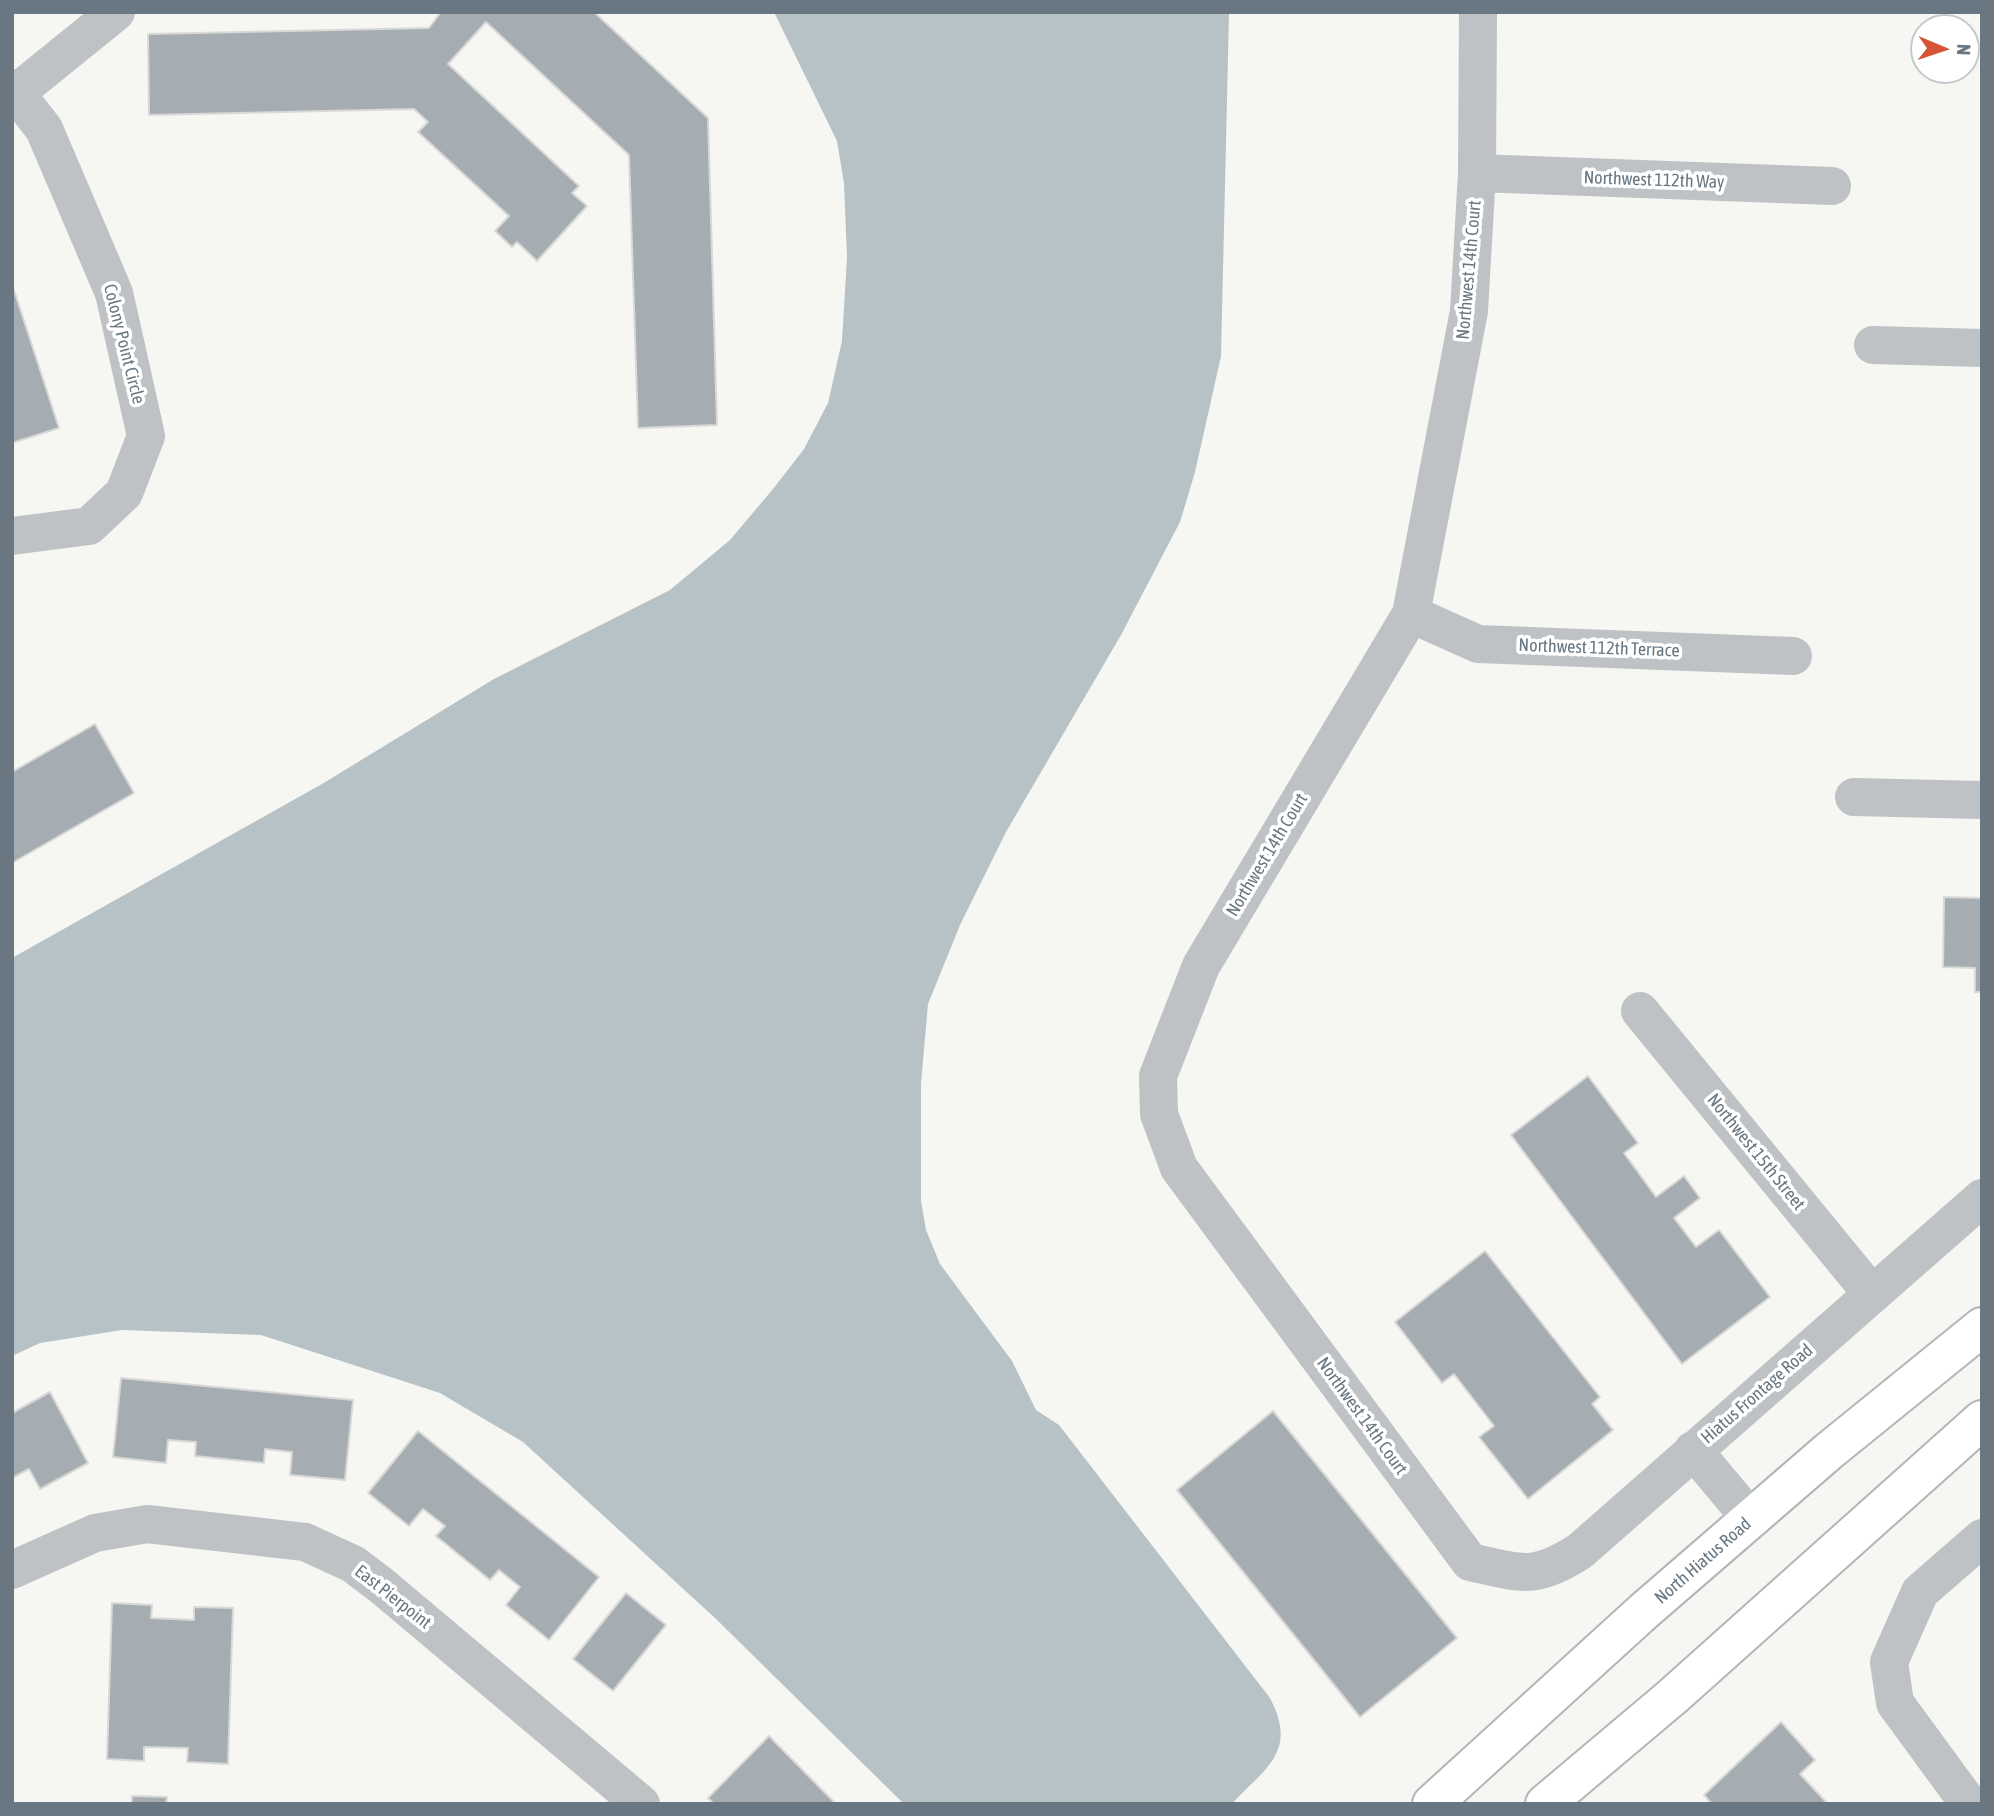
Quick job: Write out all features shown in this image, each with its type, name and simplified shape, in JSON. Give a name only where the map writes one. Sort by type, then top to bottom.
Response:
[{"type":"main road","name":"North Hiatus Road","points":[[1432,1804],[1751,1519],[1982,1327]]},
{"type":"main road","points":[[1545,1804],[1672,1698],[1982,1420]]},
{"type":"street","points":[[14,90],[116,12]]},
{"type":"street","name":"Northwest 14th Court","points":[[1478,12],[1477,173],[1469,311],[1411,614],[1200,966],[1158,1076],[1159,1114],[1179,1168],[1470,1562],[1524,1574]]},
{"type":"street","name":"Colony Point Circle","points":[[12,536],[89,526],[124,493],[146,436],[114,293],[44,128],[14,90]]},
{"type":"street","name":"Northwest 112th Way","points":[[1477,173],[1832,186]]},
{"type":"street","points":[[1873,345],[1982,348]]},
{"type":"street","name":"Northwest 112th Terrace","points":[[1411,614],[1478,643],[1793,656]]},
{"type":"street","points":[[1854,797],[1982,800]]},
{"type":"street","name":"Northwest 15th Street","points":[[1640,1011],[1872,1294]]},
{"type":"street","name":"Hiatus Frontage Road","points":[[1524,1574],[1554,1567],[1580,1551],[1982,1198]]},
{"type":"street","points":[[1693,1450],[1751,1519]]},
{"type":"street","name":"East Pierpoint","points":[[12,1570],[94,1533],[147,1524],[305,1542],[353,1564],[382,1586],[640,1804]]},
{"type":"street","points":[[1969,1804],[1895,1703],[1889,1662],[1920,1592],[1982,1538]]},
{"type":"shaded area","points":[[774,12],[1229,12],[1221,356],[1195,472],[1180,522],[1121,635],[1006,832],[960,925],[928,1004],[921,1083],[921,1201],[926,1230],[940,1264],[1012,1361],[1036,1410],[1059,1425],[1270,1698],[1281,1732],[1279,1746],[1266,1768],[1232,1804],[904,1804],[715,1618],[523,1442],[440,1393],[261,1335],[122,1330],[40,1343],[12,1356],[12,958],[322,784],[494,679],[670,590],[730,540],[804,449],[828,403],[842,341],[847,258],[844,183],[837,141]]},
{"type":"building","points":[[441,12],[594,12],[708,118],[717,425],[638,428],[629,155],[486,22],[448,64],[579,186],[572,193],[587,206],[537,261],[517,242],[512,247],[495,231],[509,216],[418,132],[428,122],[414,109],[149,115],[148,34],[429,28]]},
{"type":"building","points":[[12,284],[59,428],[12,443]]},
{"type":"building","points":[[95,724],[134,793],[12,863],[12,772]]},
{"type":"building","points":[[1944,897],[1981,898],[1982,992],[1975,992],[1975,968],[1943,967]]},
{"type":"building","points":[[1588,1076],[1638,1143],[1624,1153],[1656,1197],[1684,1176],[1700,1198],[1674,1218],[1696,1247],[1719,1230],[1770,1297],[1682,1364],[1511,1135]]},
{"type":"building","points":[[1485,1251],[1600,1397],[1592,1404],[1613,1430],[1528,1499],[1479,1437],[1494,1426],[1454,1374],[1442,1383],[1395,1322]]},
{"type":"building","points":[[121,1378],[353,1400],[345,1480],[290,1475],[292,1452],[265,1449],[264,1463],[195,1456],[196,1442],[168,1440],[166,1463],[113,1457]]},
{"type":"building","points":[[50,1392],[88,1463],[40,1489],[29,1469],[12,1478],[12,1413]]},
{"type":"building","points":[[1273,1411],[1457,1638],[1360,1717],[1177,1490]]},
{"type":"building","points":[[418,1431],[599,1577],[549,1640],[506,1605],[520,1587],[499,1570],[490,1580],[436,1536],[445,1526],[423,1509],[409,1526],[368,1493]]},
{"type":"building","points":[[626,1593],[666,1625],[613,1691],[573,1659]]},
{"type":"building","points":[[112,1603],[152,1605],[151,1618],[194,1620],[194,1607],[233,1608],[228,1764],[187,1762],[188,1748],[144,1747],[144,1761],[107,1759]]},
{"type":"building","points":[[1781,1722],[1815,1760],[1800,1774],[1828,1804],[1712,1804],[1704,1795]]},
{"type":"building","points":[[769,1736],[836,1804],[714,1804],[708,1798]]},
{"type":"building","points":[[132,1796],[167,1797],[166,1804],[132,1804]]}]
